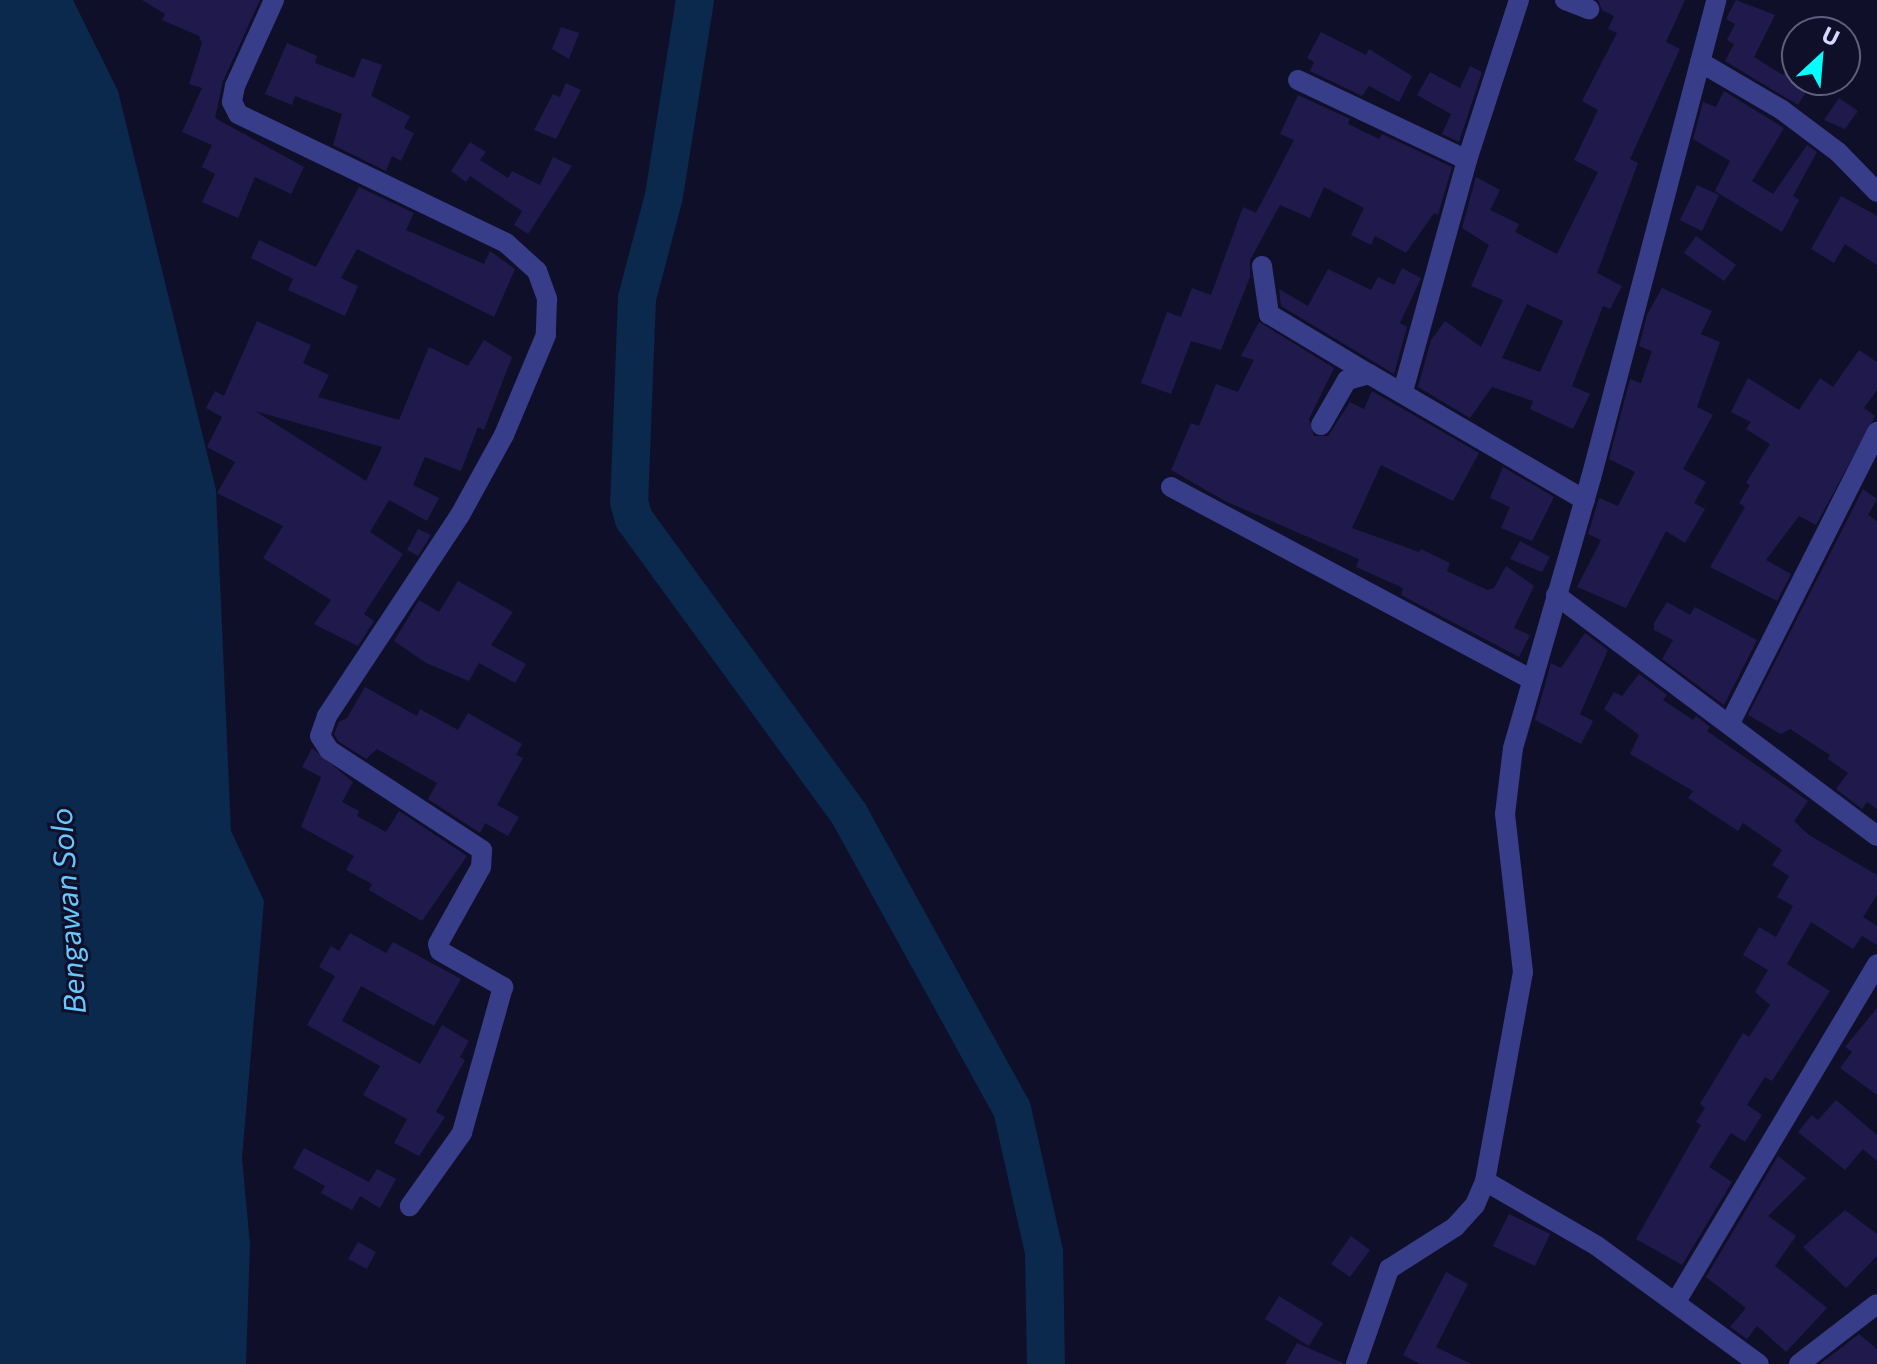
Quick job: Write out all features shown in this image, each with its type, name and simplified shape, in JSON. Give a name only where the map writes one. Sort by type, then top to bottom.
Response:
[{"type":"street","points":[[274,0],[235,86],[232,102],[238,114],[506,243],[537,271],[547,299],[546,335],[504,435],[460,515],[327,716],[320,736],[329,750],[482,850],[481,867],[438,944],[440,951],[503,987],[462,1133],[410,1206]]},
{"type":"street","points":[[1403,391],[1467,160],[1519,0]]},
{"type":"street","points":[[1565,0],[1589,9]]},
{"type":"street","points":[[1356,1364],[1389,1269],[1455,1227],[1475,1205],[1485,1181],[1523,972],[1505,814],[1513,748],[1530,679],[1585,500],[1716,0]]},
{"type":"street","points":[[1700,62],[1782,110],[1838,152],[1877,192]]},
{"type":"street","points":[[1298,80],[1467,160]]},
{"type":"street","points":[[1262,266],[1269,314],[1585,500]]},
{"type":"street","points":[[1321,425],[1347,380],[1369,374]]},
{"type":"street","points":[[1731,721],[1872,455],[1877,432]]},
{"type":"street","points":[[1171,487],[1530,679]]},
{"type":"street","points":[[1556,595],[1731,721],[1877,836]]},
{"type":"street","points":[[1677,1300],[1877,964]]},
{"type":"street","points":[[1485,1181],[1677,1300],[1759,1364]]},
{"type":"street","points":[[1799,1364],[1877,1304]]},
{"type":"water","name":"Bengawan Solo","points":[[0,0],[73,0],[118,91],[216,490],[231,831],[264,901],[242,1158],[250,1244],[246,1364],[0,1364]]},
{"type":"building","points":[[142,0],[260,0],[223,81],[215,118],[304,167],[291,194],[255,177],[238,218],[202,202],[215,174],[202,167],[212,145],[182,132],[202,88],[189,84],[202,43],[199,36],[162,20],[165,14]]},
{"type":"building","points":[[1598,0],[1685,0],[1666,42],[1680,49],[1630,159],[1638,163],[1597,273],[1622,286],[1610,309],[1603,306],[1572,386],[1590,394],[1573,429],[1530,409],[1533,401],[1492,387],[1470,418],[1418,387],[1431,340],[1445,321],[1481,347],[1503,300],[1471,286],[1489,245],[1462,228],[1476,177],[1500,190],[1490,210],[1519,224],[1515,232],[1557,254],[1598,172],[1574,160],[1598,110],[1582,101],[1617,33],[1608,29],[1614,16],[1602,10]],"holes":[[[1527,304],[1563,321],[1540,372],[1502,358]]]},
{"type":"building","points":[[1736,0],[1775,15],[1754,57],[1781,74],[1781,95],[1725,61],[1734,44],[1727,40],[1735,24],[1726,19]]},
{"type":"building","points":[[561,27],[579,33],[569,59],[552,49]]},
{"type":"building","points":[[1321,32],[1366,55],[1369,49],[1412,76],[1399,102],[1369,86],[1362,96],[1310,71],[1314,62],[1307,58]]},
{"type":"building","points":[[287,43],[317,56],[315,63],[354,78],[362,58],[382,65],[371,96],[410,116],[404,128],[414,133],[401,161],[392,156],[386,171],[333,145],[342,114],[295,96],[292,105],[265,94]]},
{"type":"building","points":[[1470,66],[1482,72],[1459,142],[1442,134],[1451,114],[1417,95],[1430,72],[1460,88]]},
{"type":"building","points":[[566,83],[581,90],[556,139],[534,130],[553,94],[560,97]]},
{"type":"building","points":[[1724,91],[1784,128],[1752,181],[1773,194],[1807,145],[1817,152],[1793,196],[1799,200],[1782,232],[1715,191],[1730,161],[1693,139],[1703,102],[1716,107]]},
{"type":"building","points":[[1298,95],[1350,119],[1348,124],[1379,139],[1382,134],[1452,167],[1438,215],[1434,213],[1406,253],[1375,236],[1371,245],[1351,235],[1364,208],[1324,187],[1310,218],[1280,205],[1250,260],[1250,277],[1221,350],[1191,341],[1171,394],[1141,383],[1167,312],[1181,317],[1192,288],[1211,295],[1243,207],[1256,213],[1294,140],[1280,134]]},
{"type":"building","points":[[1783,96],[1803,96],[1798,105]]},
{"type":"building","points":[[1839,98],[1858,111],[1845,129],[1824,120]]},
{"type":"building","points":[[470,142],[486,152],[480,160],[508,178],[512,171],[540,185],[553,157],[572,166],[528,234],[514,225],[522,211],[470,176],[466,182],[451,171]]},
{"type":"building","points":[[1697,185],[1719,195],[1702,231],[1680,220]]},
{"type":"building","points":[[359,187],[414,213],[406,230],[484,264],[490,251],[515,269],[494,317],[357,249],[341,278],[358,286],[345,316],[288,290],[293,279],[251,258],[259,240],[316,267]]},
{"type":"building","points":[[1841,196],[1877,216],[1877,265],[1845,244],[1834,263],[1811,249]]},
{"type":"building","points":[[1696,236],[1736,265],[1724,281],[1684,253]]},
{"type":"building","points":[[1402,268],[1421,278],[1400,323],[1407,327],[1394,374],[1281,306],[1279,289],[1308,306],[1328,269],[1371,290],[1378,277],[1394,285]]},
{"type":"building","points":[[1662,288],[1712,311],[1701,334],[1720,342],[1697,407],[1713,415],[1683,469],[1706,482],[1694,503],[1705,509],[1685,543],[1666,531],[1626,608],[1577,587],[1601,540],[1588,534],[1599,498],[1618,506],[1635,472],[1609,459],[1630,379],[1641,383],[1652,351],[1639,346],[1647,315]]},
{"type":"building","points":[[257,321],[311,345],[303,363],[329,375],[318,397],[399,420],[429,347],[468,366],[484,340],[512,357],[484,430],[478,427],[461,471],[425,457],[413,485],[439,498],[427,521],[389,500],[370,532],[403,554],[364,614],[374,621],[358,646],[314,624],[331,600],[263,558],[283,526],[217,493],[235,462],[207,447],[222,417],[206,408],[215,391],[224,396]],"holes":[[[255,411],[382,447],[366,481]]]},
{"type":"building","points":[[1259,322],[1334,368],[1309,419],[1314,436],[1328,436],[1350,402],[1364,409],[1372,391],[1479,453],[1453,501],[1381,465],[1352,528],[1419,552],[1421,549],[1450,563],[1447,571],[1487,590],[1494,588],[1506,566],[1534,586],[1514,628],[1530,635],[1519,657],[1401,595],[1403,588],[1356,567],[1359,559],[1225,501],[1171,470],[1191,423],[1199,426],[1216,384],[1238,392],[1254,360],[1241,356]]},
{"type":"building","points":[[1859,350],[1877,362],[1877,390],[1864,408],[1875,416],[1816,525],[1799,516],[1766,560],[1791,574],[1777,601],[1710,567],[1745,507],[1739,503],[1750,485],[1746,483],[1770,444],[1746,429],[1751,422],[1731,412],[1748,378],[1799,410],[1820,378],[1833,387]]},
{"type":"building","points":[[1503,467],[1554,497],[1532,541],[1501,528],[1510,507],[1490,498]]},
{"type":"building","points":[[1863,489],[1877,499],[1868,515],[1877,521],[1877,809],[1867,802],[1862,809],[1836,789],[1848,773],[1828,759],[1830,755],[1790,729],[1781,734],[1748,715]]},
{"type":"building","points":[[418,529],[431,535],[418,556],[407,550]]},
{"type":"building","points":[[1520,541],[1550,557],[1542,572],[1510,559]]},
{"type":"building","points":[[458,581],[513,612],[491,645],[526,664],[515,683],[479,663],[469,681],[426,663],[394,641],[419,600],[439,612]]},
{"type":"building","points":[[1667,602],[1690,615],[1695,607],[1757,640],[1724,705],[1662,659],[1673,640],[1654,630],[1654,623]]},
{"type":"building","points":[[1585,633],[1608,650],[1580,714],[1593,721],[1581,744],[1535,720],[1551,663],[1561,668]]},
{"type":"building","points":[[1639,674],[1667,695],[1663,700],[1693,720],[1696,716],[1710,727],[1707,731],[1808,801],[1794,821],[1809,835],[1877,875],[1877,895],[1863,917],[1877,926],[1877,945],[1862,936],[1853,949],[1811,922],[1787,964],[1830,991],[1772,1081],[1765,1077],[1747,1105],[1762,1115],[1745,1142],[1731,1133],[1709,1167],[1732,1182],[1682,1265],[1636,1239],[1701,1125],[1696,1122],[1705,1108],[1700,1104],[1743,1033],[1749,1037],[1770,1005],[1755,992],[1768,970],[1743,955],[1759,927],[1776,937],[1793,906],[1777,897],[1789,876],[1772,865],[1782,850],[1743,823],[1738,831],[1688,798],[1693,791],[1630,754],[1639,735],[1604,709],[1614,692],[1622,696]]},
{"type":"building","points":[[365,687],[417,716],[420,709],[458,730],[468,713],[522,744],[516,755],[523,758],[497,805],[519,817],[508,836],[485,823],[480,833],[428,799],[437,783],[377,749],[366,759],[338,741],[334,734],[339,722],[347,718]]},
{"type":"building","points":[[312,748],[353,782],[342,802],[359,811],[357,816],[386,832],[399,811],[467,856],[422,921],[369,890],[372,884],[346,870],[354,856],[301,827],[321,777],[302,767]]},
{"type":"building","points":[[350,933],[386,953],[393,942],[461,979],[434,1026],[361,986],[342,1021],[420,1064],[442,1025],[469,1041],[460,1057],[465,1060],[436,1112],[445,1117],[419,1156],[394,1143],[407,1119],[363,1095],[380,1066],[307,1025],[335,976],[319,967],[331,946],[339,951]]},
{"type":"building","points":[[1877,1008],[1877,1095],[1840,1068],[1852,1052],[1845,1047]]},
{"type":"building","points":[[1836,1100],[1877,1135],[1877,1161],[1863,1149],[1845,1170],[1798,1132],[1812,1115],[1818,1120]]},
{"type":"building","points":[[304,1148],[369,1182],[377,1169],[396,1179],[380,1208],[360,1196],[352,1210],[321,1193],[325,1186],[293,1168]]},
{"type":"building","points":[[1778,1156],[1806,1178],[1768,1216],[1796,1236],[1775,1266],[1827,1308],[1786,1352],[1757,1326],[1747,1339],[1730,1327],[1746,1308],[1706,1277]]},
{"type":"building","points":[[1845,1210],[1877,1234],[1877,1256],[1846,1288],[1803,1247]]},
{"type":"building","points":[[1509,1214],[1550,1234],[1535,1266],[1493,1246]]},
{"type":"building","points":[[1351,1236],[1370,1250],[1350,1277],[1331,1264]]},
{"type":"building","points":[[358,1242],[376,1252],[367,1269],[348,1259]]},
{"type":"building","points":[[1446,1272],[1468,1284],[1436,1347],[1471,1364],[1420,1364],[1403,1355]]},
{"type":"building","points":[[1279,1296],[1323,1323],[1309,1346],[1265,1319]]},
{"type":"building","points":[[1859,1334],[1877,1349],[1877,1364],[1820,1364]]},
{"type":"building","points":[[1297,1343],[1343,1363],[1343,1364],[1285,1364]]},
{"type":"waterway","points":[[695,0],[664,196],[637,298],[629,502],[634,519],[849,814],[1012,1109],[1044,1252],[1046,1364]]}]
